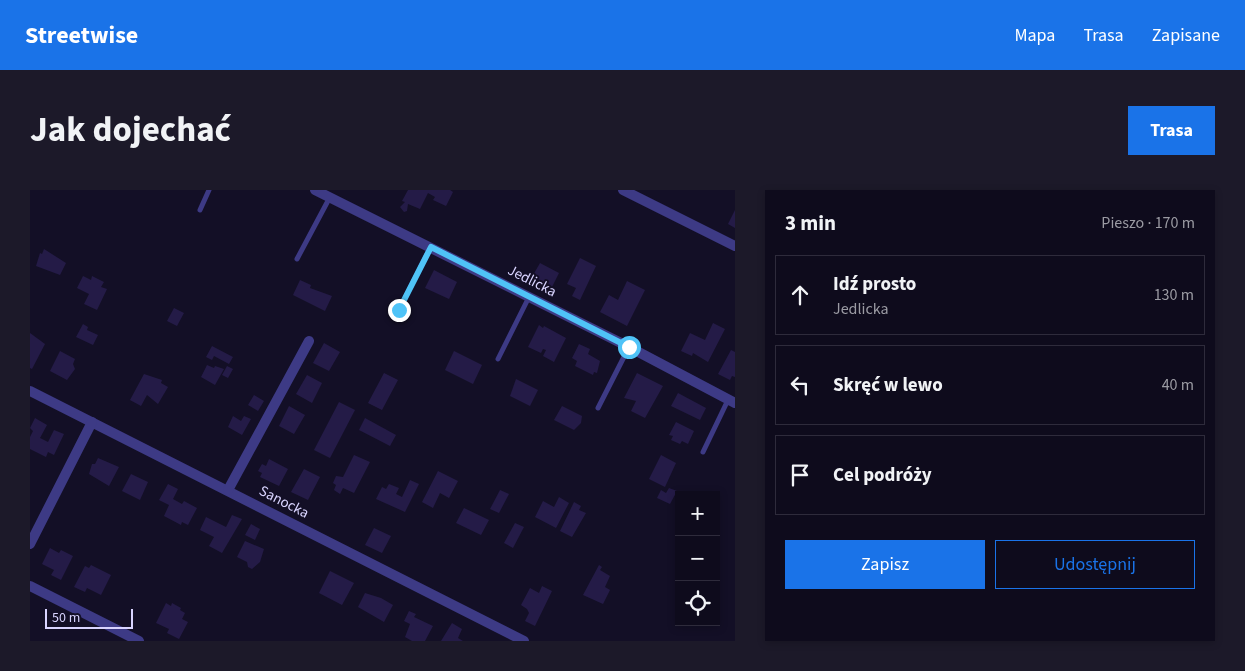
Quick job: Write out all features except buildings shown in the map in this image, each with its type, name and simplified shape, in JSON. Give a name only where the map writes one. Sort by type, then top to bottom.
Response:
[{"type":"street","name":"Jedlicka","points":[[315,190],[629,347],[731,401]]},
{"type":"street","points":[[623,190],[735,246]]},
{"type":"street","points":[[228,490],[309,341]]},
{"type":"street","name":"Sanocka","points":[[30,391],[524,641]]},
{"type":"street","points":[[30,544],[92,422]]},
{"type":"street","points":[[30,586],[140,641]]},
{"type":"lane","points":[[200,210],[210,190]]},
{"type":"lane","points":[[297,259],[330,198]]},
{"type":"lane","points":[[399,310],[431,247]]},
{"type":"lane","points":[[498,359],[530,297]]},
{"type":"lane","points":[[598,408],[629,347]]},
{"type":"lane","points":[[703,452],[731,401]]},
{"type":"route","points":[[399,310],[431,247],[629,347]]}]
